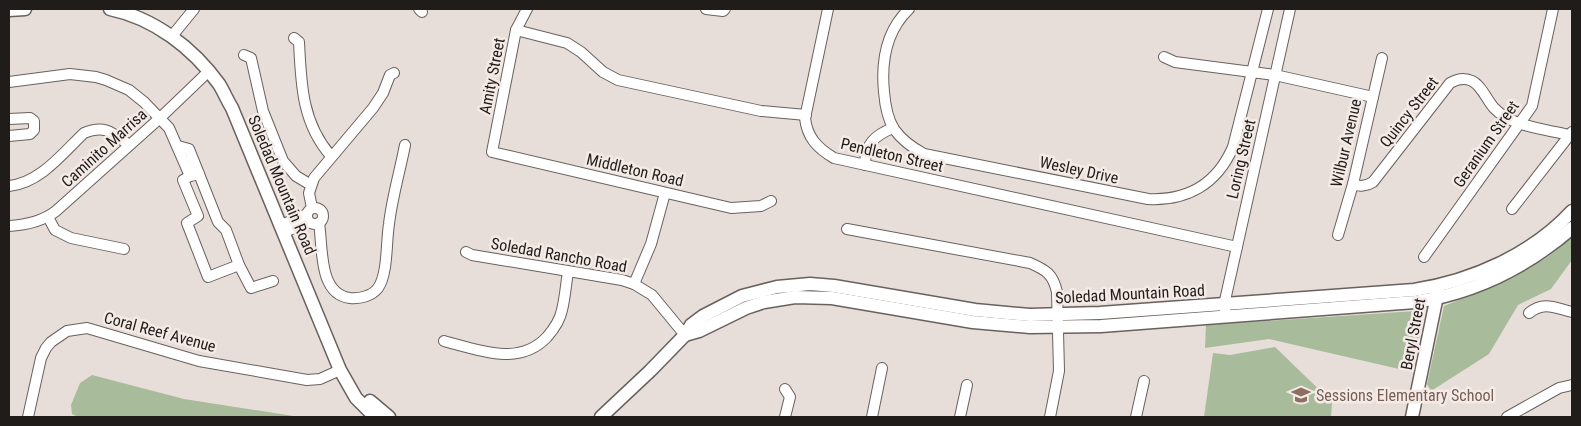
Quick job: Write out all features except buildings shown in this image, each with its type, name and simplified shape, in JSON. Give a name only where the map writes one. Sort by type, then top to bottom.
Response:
[{"type":"main road","points":[[9,10],[25,9]]},
{"type":"main road","name":"Soledad Mountain Road","points":[[110,9],[134,16],[172,36],[190,51],[220,86],[232,108],[340,370],[356,398],[375,417]]},
{"type":"main road","name":"Soledad Mountain Road","points":[[1437,293],[1498,264],[1546,235],[1572,211]]},
{"type":"main road","name":"Soledad Mountain Road","points":[[601,417],[685,335],[691,325],[724,304],[761,290],[795,284],[834,286],[975,310],[1030,315],[1386,305],[1437,293],[1474,288],[1504,275],[1540,254],[1572,228]]},
{"type":"main road","name":"Beryl Street","points":[[1412,417],[1437,293]]},
{"type":"main road","name":"Soledad Mountain Road","points":[[685,335],[699,331],[746,308],[764,302],[795,297],[832,298],[973,322],[1030,327],[1059,327],[1225,311]]},
{"type":"main road","points":[[340,370],[376,407],[389,417]]},
{"type":"street","points":[[172,36],[194,9]]},
{"type":"street","name":"Amity Street","points":[[492,152],[516,30],[527,9]]},
{"type":"street","points":[[516,30],[567,43],[581,52],[603,72],[618,80],[761,111],[806,115],[828,9]]},
{"type":"street","name":"Wesley Drive","points":[[909,9],[901,16],[890,35],[883,60],[882,73],[885,107],[893,128],[906,141],[924,154],[1148,199],[1164,200],[1200,188],[1214,177],[1229,157],[1268,9]]},
{"type":"street","name":"Loring Street","points":[[1225,311],[1237,247],[1290,9]]},
{"type":"street","name":"Geranium Street","points":[[1424,257],[1532,106],[1553,9]]},
{"type":"street","points":[[294,38],[299,42],[300,82],[306,110],[320,144],[331,156]]},
{"type":"street","points":[[244,55],[251,58],[263,111],[283,161],[296,176],[311,184]]},
{"type":"street","points":[[1164,56],[1175,62],[1275,75],[1373,97]]},
{"type":"street","name":"Wilbur Avenue","points":[[1338,235],[1353,184],[1382,58]]},
{"type":"street","name":"Caminito Marrisa","points":[[9,226],[38,221],[48,217],[209,72]]},
{"type":"street","points":[[394,73],[390,75],[383,93],[373,108],[314,178],[309,193],[312,217],[327,280],[335,291],[346,298],[357,299],[370,295],[377,289],[383,278],[389,223],[405,145]]},
{"type":"street","points":[[9,82],[70,74],[96,77],[129,90],[144,102],[169,128],[178,146],[189,148],[194,175],[218,222],[226,230],[239,265],[251,288],[273,281]]},
{"type":"street","name":"Quincy Street","points":[[1353,184],[1357,186],[1368,185],[1373,182],[1450,83],[1459,79],[1469,79],[1475,82],[1494,107],[1505,117],[1520,123],[1571,133]]},
{"type":"street","name":"Pendleton Street","points":[[806,115],[806,127],[813,142],[821,150],[834,158],[1237,247]]},
{"type":"street","points":[[9,119],[30,118],[34,121],[34,130],[30,134],[9,136]]},
{"type":"street","points":[[865,165],[868,146],[872,140],[881,132],[893,128]]},
{"type":"street","points":[[9,186],[25,183],[40,174],[84,134],[91,130],[102,129],[111,132],[130,145]]},
{"type":"street","points":[[1512,209],[1571,133]]},
{"type":"street","name":"Middleton Road","points":[[492,152],[731,208],[761,206],[771,200]]},
{"type":"street","points":[[194,175],[183,180],[198,216],[186,223],[208,277],[239,265]]},
{"type":"street","points":[[634,284],[651,244],[665,193]]},
{"type":"street","points":[[48,217],[55,230],[71,238],[124,249]]},
{"type":"street","points":[[283,229],[312,217]]},
{"type":"street","points":[[847,229],[1030,263],[1049,273],[1055,283],[1059,327],[1059,371],[1050,417]]},
{"type":"street","name":"Soledad Rancho Road","points":[[466,252],[472,256],[622,280],[634,284],[652,295],[685,335]]},
{"type":"street","points":[[444,341],[492,354],[505,355],[527,351],[543,341],[554,329],[562,312],[568,272]]},
{"type":"street","points":[[1529,313],[1537,306],[1546,306],[1572,312]]},
{"type":"street","name":"Coral Reef Avenue","points":[[28,417],[41,358],[50,342],[67,331],[87,328],[199,361],[307,380],[320,379],[340,370]]},
{"type":"street","points":[[872,417],[882,368]]},
{"type":"street","points":[[1136,417],[1144,381]]},
{"type":"street","points":[[960,417],[967,385]]},
{"type":"street","points":[[1507,417],[1559,388],[1572,385]]},
{"type":"street","points":[[785,389],[790,397],[785,417]]},
{"type":"green space","points":[[1572,237],[1572,260],[1551,289],[1518,305],[1489,354],[1431,391],[1427,384],[1444,306],[1513,278],[1549,256]]},
{"type":"green space","points":[[1416,311],[1420,313],[1422,318],[1412,372],[1269,339],[1205,348],[1206,325]]},
{"type":"green space","points":[[1275,347],[1332,402],[1331,417],[1204,417],[1213,353],[1230,355]]},
{"type":"green space","points":[[92,375],[184,399],[300,417],[78,417],[72,414],[71,405],[80,383]]},
{"type":"place","name":"Sessions Elementary School","points":[[1301,395]]}]
